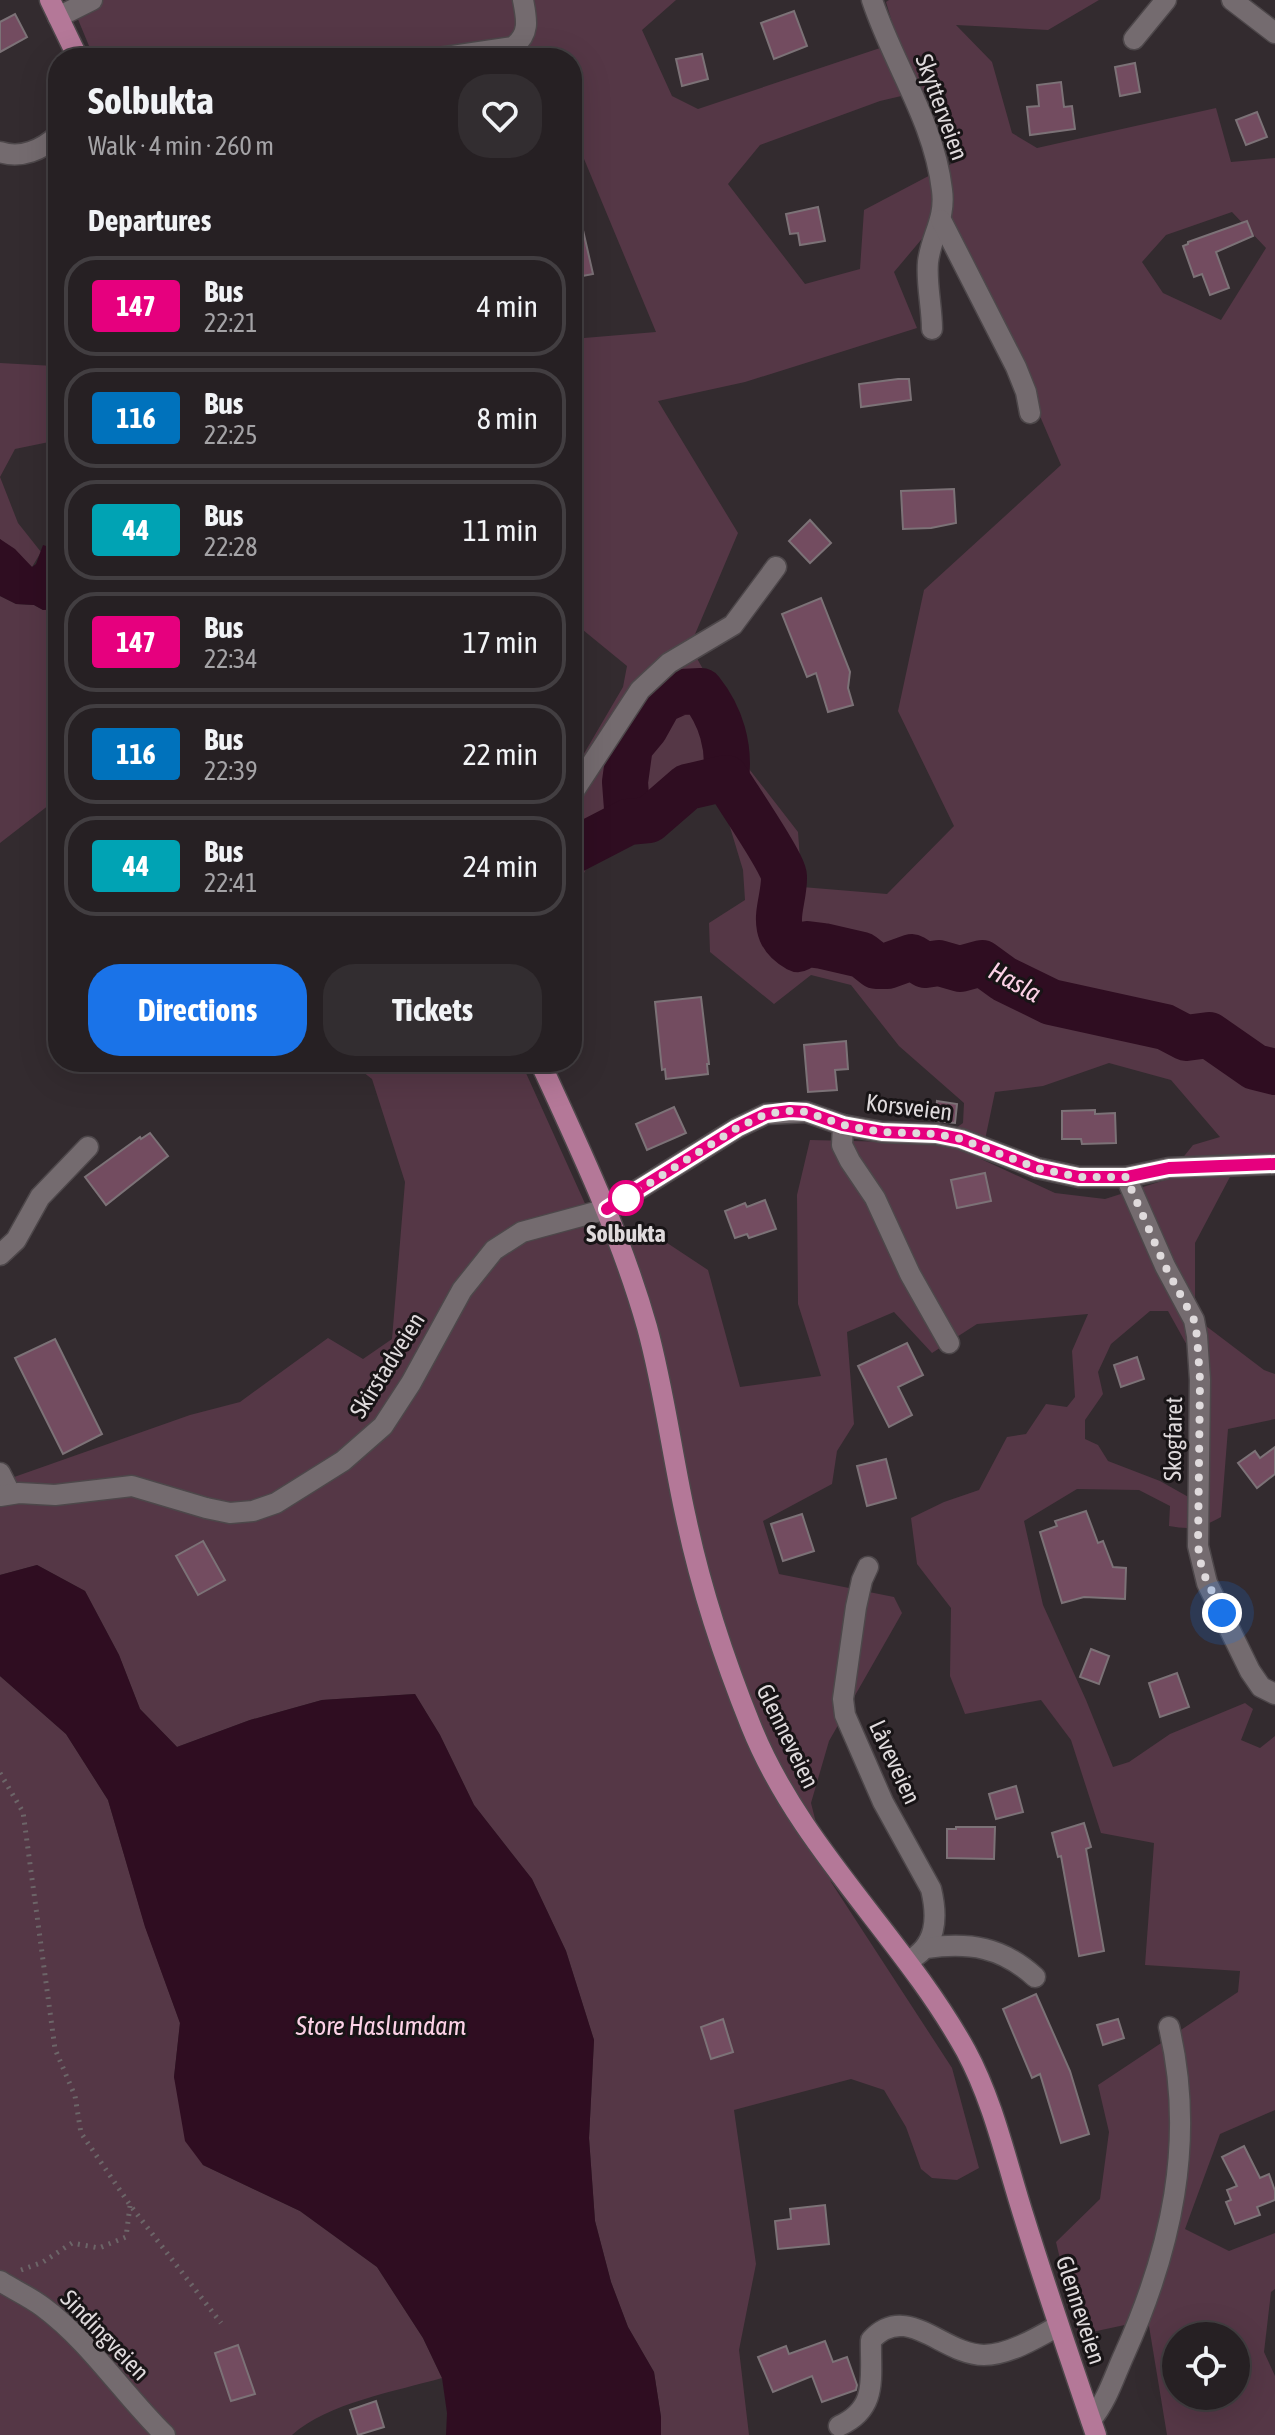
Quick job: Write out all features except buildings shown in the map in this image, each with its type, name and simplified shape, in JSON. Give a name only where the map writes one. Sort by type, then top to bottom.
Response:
[{"type":"main road","points":[[54,8],[73,48]]},
{"type":"main road","name":"Glenneveien","points":[[545,1072],[607,1209],[647,1328],[687,1521],[728,1669],[753,1732],[781,1790],[834,1866],[908,1961],[952,2027],[982,2086],[1058,2326],[1094,2428]]},
{"type":"street","points":[[54,8],[92,0]]},
{"type":"street","points":[[506,48],[523,39],[528,23],[523,0]]},
{"type":"street","name":"Skytterveien","points":[[872,0],[931,142],[942,190],[941,220],[928,261],[932,329]]},
{"type":"street","points":[[1134,39],[1166,0]]},
{"type":"street","points":[[1232,0],[1275,33]]},
{"type":"street","points":[[0,152],[15,155],[37,150],[48,142]]},
{"type":"street","points":[[941,220],[1016,367],[1030,413]]},
{"type":"street","points":[[582,779],[640,690],[669,663],[733,625],[776,567]]},
{"type":"street","name":"Korsveien","points":[[607,1209],[737,1128],[766,1114],[790,1111],[806,1112],[843,1125],[882,1132],[936,1134],[961,1139],[1037,1168],[1079,1177],[1126,1177],[1169,1168],[1275,1164]]},
{"type":"street","points":[[843,1125],[842,1145],[875,1198],[910,1274],[949,1343]]},
{"type":"street","points":[[0,1255],[16,1240],[40,1197],[88,1147]]},
{"type":"street","name":"Skogfaret","points":[[1126,1177],[1165,1266],[1194,1320],[1200,1380],[1198,1546],[1202,1570],[1250,1671],[1261,1687],[1275,1694]]},
{"type":"street","name":"Skirstadveien","points":[[5,1494],[55,1495],[132,1486],[230,1513],[253,1511],[276,1503],[367,1444],[383,1426],[411,1383],[462,1290],[494,1250],[522,1232],[607,1209]]},
{"type":"street","points":[[0,1473],[5,1494]]},
{"type":"street","name":"Låveveien","points":[[868,1567],[856,1607],[843,1699],[845,1715],[883,1802],[931,1889],[936,1910],[933,1933],[926,1948]]},
{"type":"street","points":[[908,1961],[926,1948],[962,1945],[1004,1954],[1035,1977]]},
{"type":"street","points":[[1094,2428],[1141,2319],[1165,2248],[1175,2200],[1181,2138],[1176,2057],[1169,2027]]},
{"type":"street","name":"Sindingveien","points":[[7,2277],[57,2318],[165,2435]]},
{"type":"street","points":[[839,2426],[860,2415],[866,2405],[871,2340],[885,2328],[896,2325],[909,2327],[957,2349],[982,2355],[1005,2352],[1058,2326]]},
{"type":"path","points":[[0,1773],[23,1812],[55,2049],[75,2096],[81,2133],[130,2205],[221,2323]]},
{"type":"path","points":[[7,2277],[43,2262],[72,2243],[99,2248],[126,2237],[130,2205]]},
{"type":"shaded area","points":[[70,0],[676,0],[642,30],[672,96],[698,109],[898,42],[886,2],[889,0],[1099,0],[1048,30],[956,25],[992,62],[1012,133],[1037,148],[1216,108],[1231,162],[1275,158],[1275,1166],[1232,1173],[1195,1243],[1195,1298],[1206,1326],[1264,1370],[1275,1374],[1275,1419],[1228,1429],[1221,1517],[1208,1524],[1190,1528],[1169,1526],[1170,1506],[1139,1490],[1077,1489],[1024,1521],[1043,1605],[1113,1767],[1129,1762],[1170,1734],[1245,1703],[1253,1709],[1241,1740],[1260,1748],[1275,1736],[1275,2110],[1220,2134],[1185,2229],[1229,2251],[1275,2233],[1275,2289],[1271,2292],[1264,2352],[1275,2376],[1275,2435],[1167,2435],[1163,2410],[1250,2410],[1250,2322],[1162,2322],[1162,2405],[1148,2320],[1078,2335],[1056,2242],[1100,2199],[1109,2132],[1098,2085],[1238,1992],[1240,1971],[1145,1965],[1154,1843],[1101,1833],[1071,1740],[1041,1700],[965,1714],[950,1676],[951,1608],[917,1564],[911,1518],[979,1490],[1007,1437],[1026,1434],[1046,1404],[1067,1407],[1075,1397],[1072,1351],[1088,1314],[977,1324],[932,1353],[894,1312],[847,1332],[854,1424],[837,1451],[832,1484],[763,1521],[779,1574],[894,1597],[902,1613],[829,1741],[811,1803],[831,1882],[952,2068],[979,2168],[957,2180],[932,2178],[921,2169],[906,2127],[884,2090],[851,2079],[734,2110],[756,2264],[739,2350],[749,2435],[661,2435],[654,2372],[628,2327],[611,2282],[595,2221],[589,2138],[594,2040],[566,1951],[532,1879],[474,1805],[440,1735],[415,1694],[322,1700],[250,1720],[177,1747],[140,1709],[119,1655],[85,1591],[37,1565],[0,1575],[0,1482],[190,1415],[240,1402],[328,1338],[363,1359],[392,1339],[405,1182],[372,1079],[363,1072],[526,1072],[592,1219],[606,1236],[646,1229],[708,1270],[740,1387],[821,1376],[798,1304],[797,1195],[810,1140],[935,1143],[963,1123],[964,1103],[899,1046],[851,985],[811,975],[774,1004],[710,952],[709,923],[745,900],[743,870],[720,794],[691,800],[589,863],[582,877],[582,757],[623,687],[627,666],[582,629],[582,338],[656,332],[582,154],[582,48],[511,48],[497,45],[464,48],[90,48]],"holes":[[[944,86],[957,161],[864,210],[860,269],[805,284],[728,184],[760,145],[880,101]],[[1232,212],[1266,248],[1221,320],[1163,293],[1142,262],[1166,235]],[[926,234],[958,237],[990,300],[1061,465],[924,590],[898,711],[954,826],[887,894],[802,887],[798,832],[746,765],[708,678],[690,646],[738,533],[658,401],[745,382],[917,328],[894,272]],[[1109,1063],[1171,1080],[1220,1137],[1193,1145],[1165,1180],[1105,1199],[1055,1193],[981,1159],[995,1092],[1043,1086]],[[1150,1311],[1168,1311],[1208,1383],[1192,1499],[1160,1481],[1108,1461],[1098,1445],[1085,1439],[1085,1420],[1103,1394],[1098,1372],[1111,1344]]]},
{"type":"shaded area","points":[[0,363],[48,366],[48,442],[15,449],[0,477]]},
{"type":"shaded area","points":[[0,477],[18,523],[41,552],[32,567],[0,539]]},
{"type":"shaded area","points":[[0,596],[16,604],[48,610],[48,806],[0,843]]},
{"type":"shaded area","points":[[0,1676],[66,1734],[108,1800],[145,1926],[180,2023],[174,2077],[203,2165],[300,2211],[377,2267],[423,2338],[442,2378],[343,2406],[324,2414],[292,2435],[0,2435]]},
{"type":"water","points":[[0,539],[32,567],[43,545],[48,547],[48,610],[16,604],[0,596]]},
{"type":"water","name":"Store Haslumdam","points":[[37,1565],[85,1591],[119,1655],[140,1709],[177,1747],[250,1720],[322,1700],[415,1694],[440,1735],[474,1805],[532,1879],[566,1951],[594,2040],[589,2138],[595,2221],[611,2282],[628,2327],[654,2372],[661,2435],[446,2435],[447,2413],[442,2378],[423,2338],[377,2267],[300,2211],[203,2165],[185,2141],[174,2077],[180,2023],[145,1927],[108,1800],[66,1734],[0,1676],[0,1575]]},
{"type":"waterway","name":"Hasla","points":[[628,822],[625,782],[630,746],[645,728],[660,701],[680,692],[701,691],[714,711],[725,743],[726,778]]},
{"type":"waterway","name":"Hasla","points":[[582,846],[628,822],[649,820],[687,787],[726,778],[782,869],[784,886],[779,925],[788,942],[798,949],[807,944],[823,946],[862,955],[876,966],[887,966],[912,957],[925,965],[939,963],[960,969],[982,963],[1004,979],[1051,1002],[1165,1027],[1186,1038],[1209,1035],[1255,1067],[1275,1072]]},
{"type":"bus line","name":"147","points":[[607,1209],[737,1128],[766,1114],[790,1111],[806,1112],[843,1125],[882,1132],[936,1134],[961,1139],[1037,1168],[1079,1177],[1126,1177],[1169,1168],[1207,1165],[1275,1164]]},
{"type":"place","name":"Solbukta","points":[[626,1198]]},
{"type":"route","points":[[626,1198],[737,1128],[766,1114],[790,1111],[806,1112],[843,1125],[882,1132],[936,1134],[961,1139],[1037,1168],[1079,1177],[1126,1177],[1165,1266],[1194,1320],[1200,1380],[1198,1546],[1202,1570],[1222,1613]]}]
